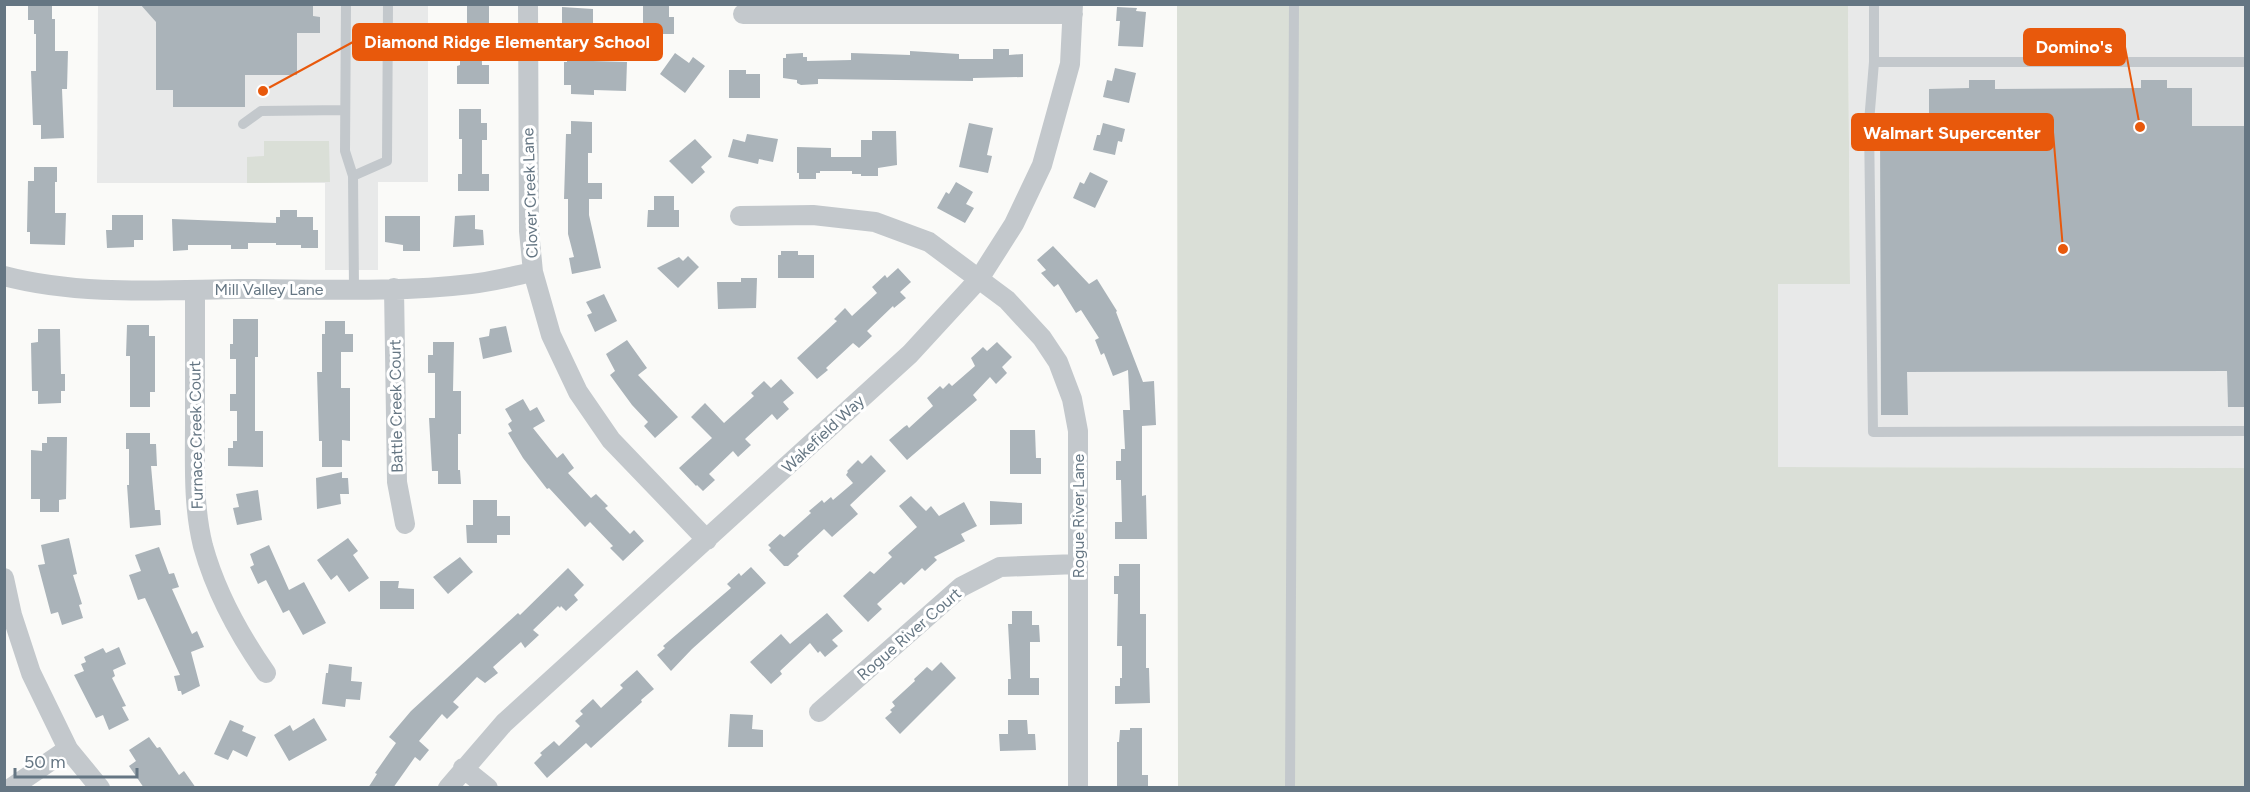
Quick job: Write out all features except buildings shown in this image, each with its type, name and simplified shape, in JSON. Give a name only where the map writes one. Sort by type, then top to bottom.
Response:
[{"type":"street","name":"Clover Creek Lane","points":[[528,4],[528,231],[533,272],[551,335],[578,392],[611,440],[707,540]]},
{"type":"street","points":[[743,14],[1073,9]]},
{"type":"street","name":"Wakefield Way","points":[[448,788],[504,723],[910,354],[979,279],[1014,224],[1042,165],[1070,64],[1073,9]]},
{"type":"street","name":"Rogue River Lane","points":[[740,216],[813,215],[875,222],[929,243],[1007,300],[1042,338],[1058,362],[1072,399],[1078,431],[1078,788]]},
{"type":"street","name":"Mill Valley Lane","points":[[4,276],[30,282],[90,289],[195,290],[394,288],[472,284],[533,272]]},
{"type":"street","name":"Battle Creek Court","points":[[394,288],[397,482],[405,524]]},
{"type":"street","name":"Furnace Creek Court","points":[[195,290],[196,507],[203,545],[215,583],[240,635],[266,673]]},
{"type":"street","name":"Rogue River Court","points":[[819,712],[960,587],[1000,567],[1077,564]]},
{"type":"street","points":[[4,578],[12,615],[31,673],[68,749],[100,788]]},
{"type":"street","points":[[11,788],[68,749]]},
{"type":"street","points":[[463,768],[488,788]]},
{"type":"lane","points":[[346,4],[345,151],[354,176],[354,288]]},
{"type":"lane","points":[[354,176],[387,161],[388,4]]},
{"type":"lane","points":[[1290,788],[1293,4]]},
{"type":"lane","points":[[1874,4],[1874,62],[1869,122],[1873,432],[2246,431]]},
{"type":"lane","points":[[1874,62],[2246,62]]},
{"type":"lane","points":[[243,124],[261,111],[345,110]]},
{"type":"shaded area","points":[[98,5],[428,5],[428,182],[378,182],[378,270],[325,270],[325,183],[97,183]]},
{"type":"shaded area","points":[[1177,5],[1848,5],[1850,284],[1778,284],[1778,467],[2245,468],[2245,787],[1178,787]]},
{"type":"shaded area","points":[[1848,5],[2245,5],[2245,468],[1778,467],[1778,284],[1850,283]]},
{"type":"shaded area","points":[[264,141],[329,141],[330,182],[247,183],[247,157],[264,156]]},
{"type":"place","name":"Diamond Ridge Elementary School","points":[[263,91]]},
{"type":"place","name":"Domino's","points":[[2140,127]]},
{"type":"place","name":"Walmart Supercenter","points":[[2063,249]]}]
